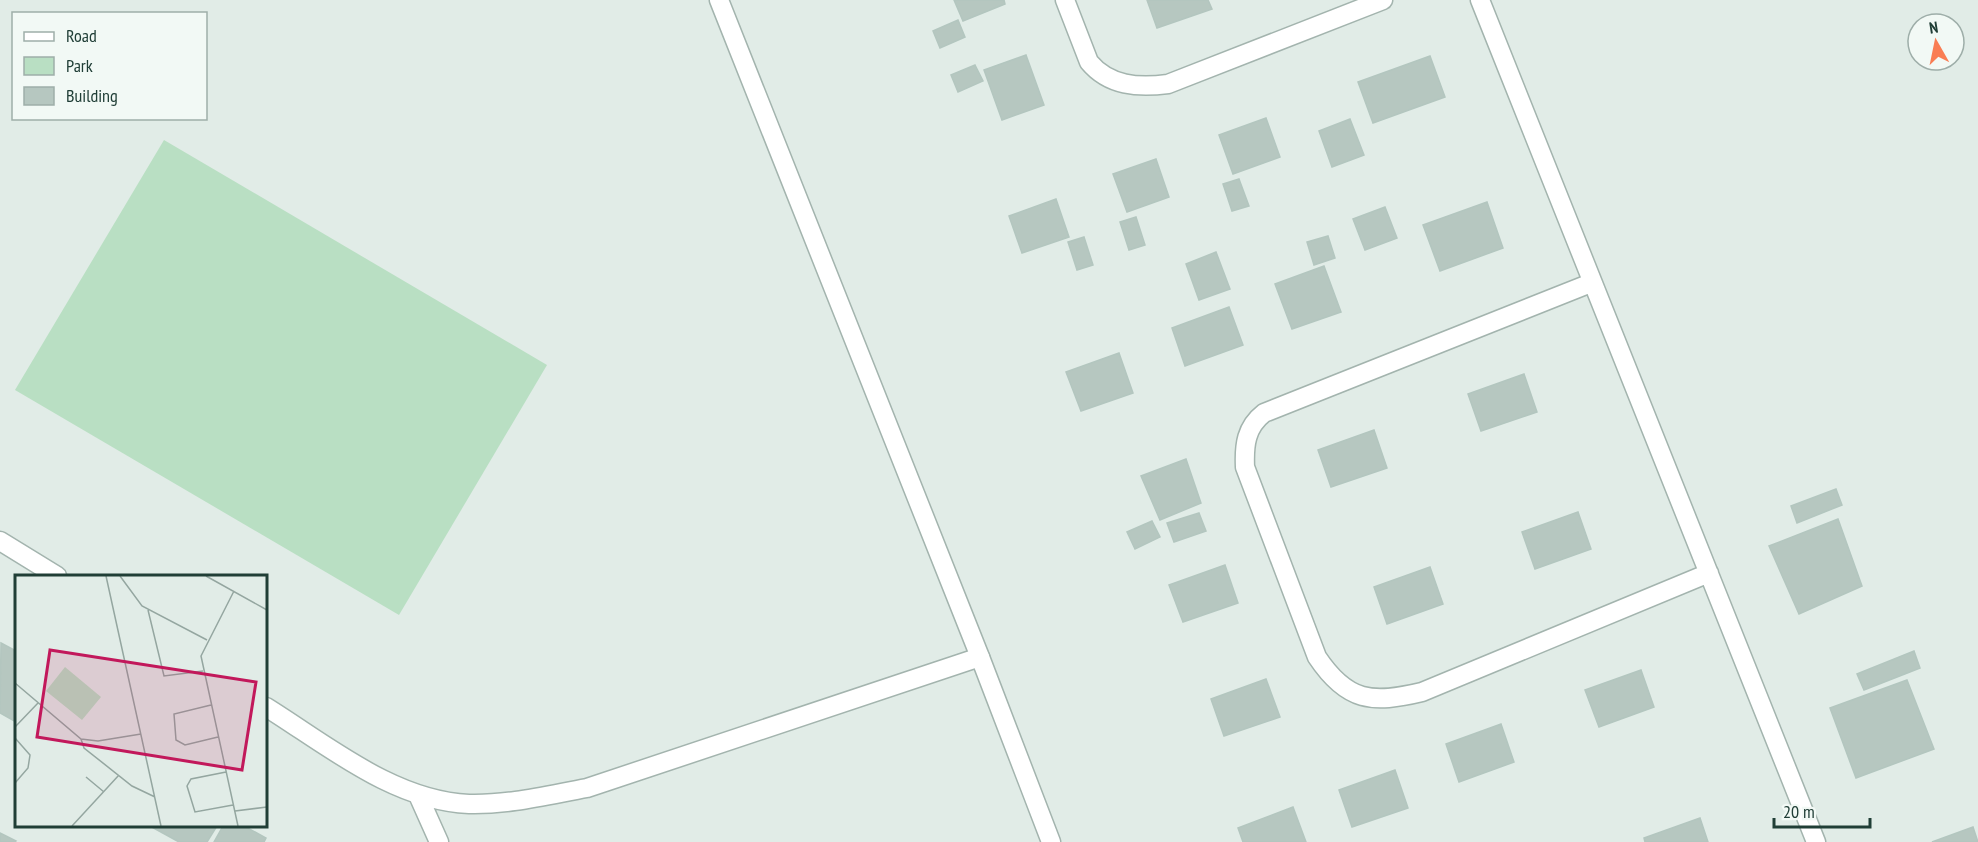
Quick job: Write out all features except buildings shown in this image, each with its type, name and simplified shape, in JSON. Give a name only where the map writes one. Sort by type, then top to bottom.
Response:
[{"type":"street","points":[[719,0],[980,657],[1051,842]]},
{"type":"street","points":[[1065,0],[1089,62],[1094,68],[1104,77],[1118,83],[1153,86],[1168,84],[1383,0]]},
{"type":"street","points":[[1480,0],[1816,842]]},
{"type":"street","points":[[1591,283],[1264,413],[1255,420],[1248,433],[1245,466],[1317,657],[1337,684],[1354,694],[1388,699],[1403,697],[1422,692],[1708,573]]},
{"type":"street","points":[[0,541],[55,575]]},
{"type":"street","points":[[267,708],[369,772],[418,795],[468,804],[524,800],[587,788],[980,657]]},
{"type":"street","points":[[418,795],[439,842]]},
{"type":"green space","points":[[164,140],[547,365],[399,615],[15,390]]}]
